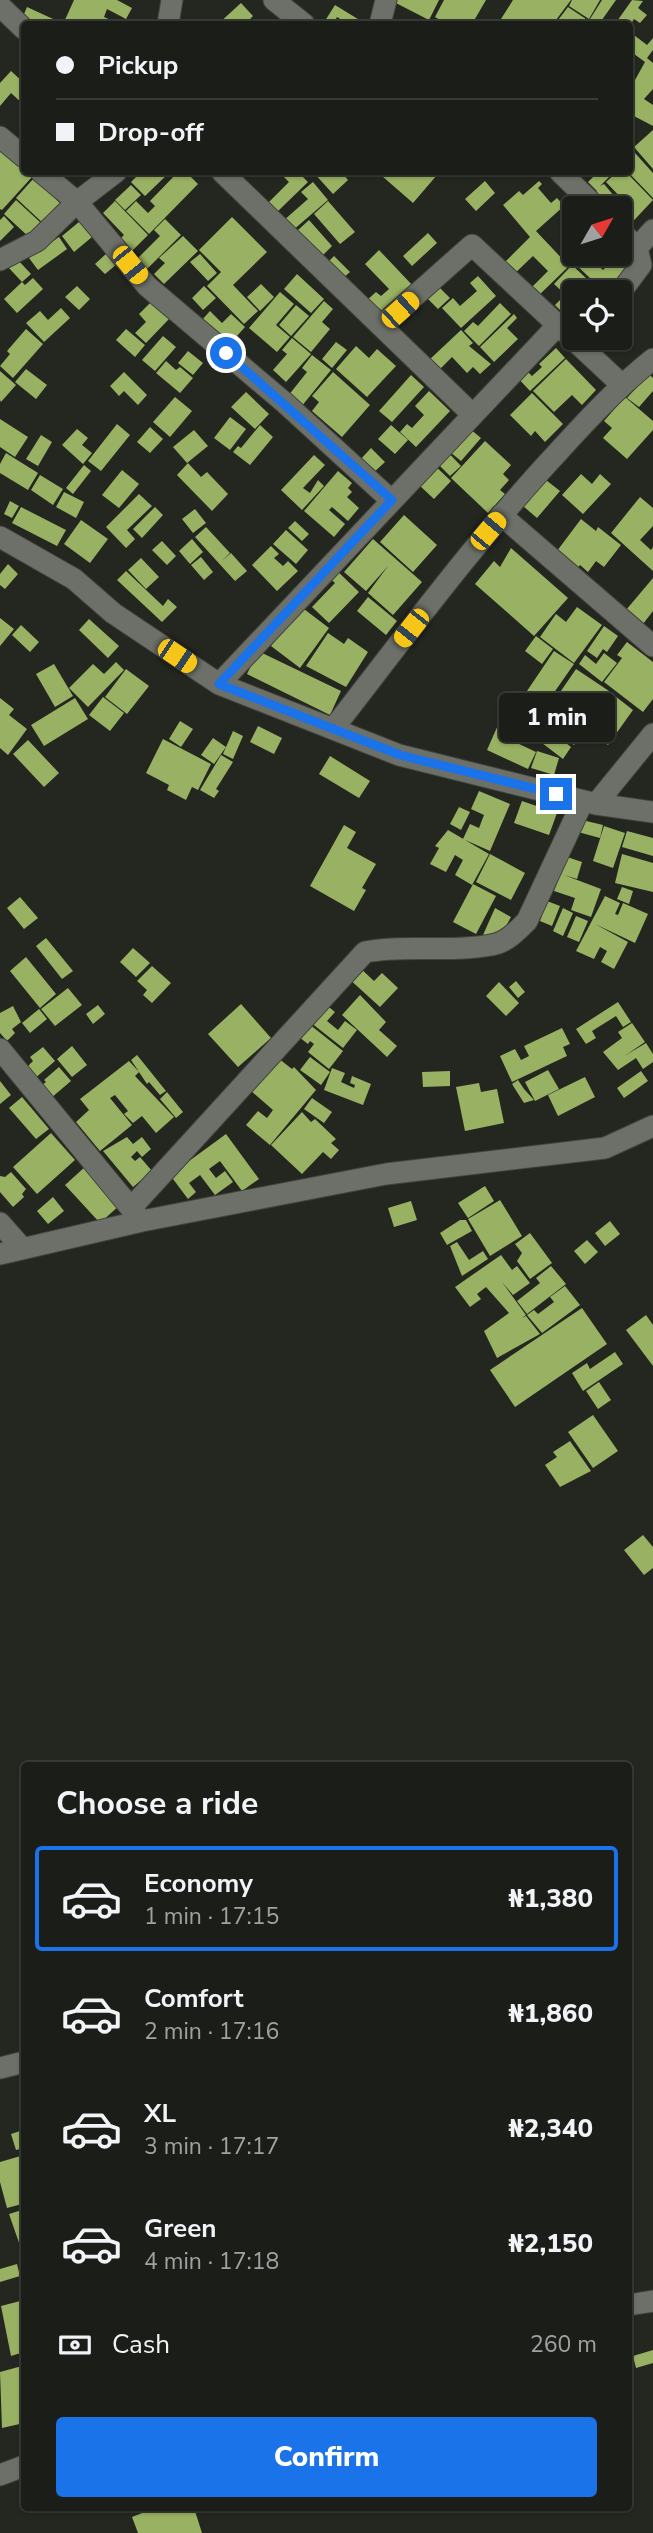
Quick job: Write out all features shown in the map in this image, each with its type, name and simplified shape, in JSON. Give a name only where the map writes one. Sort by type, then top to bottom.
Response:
[{"type":"street","points":[[168,21],[172,0]]},
{"type":"street","points":[[274,0],[300,21]]},
{"type":"street","points":[[381,21],[386,0]]},
{"type":"street","points":[[0,6],[21,26]]},
{"type":"street","points":[[0,137],[21,155]]},
{"type":"street","points":[[45,175],[78,202],[147,286],[285,403],[392,500]]},
{"type":"street","points":[[0,260],[37,242],[78,202],[112,175]]},
{"type":"street","points":[[225,175],[473,415]]},
{"type":"street","points":[[563,175],[585,196]]},
{"type":"street","points":[[637,248],[653,230]]},
{"type":"street","points":[[630,280],[642,265],[637,248],[632,243]]},
{"type":"street","points":[[382,326],[472,245],[562,328]]},
{"type":"street","points":[[219,684],[558,325]]},
{"type":"street","points":[[590,350],[621,384]]},
{"type":"street","points":[[333,729],[501,515],[621,384],[653,359]]},
{"type":"street","points":[[501,515],[653,646]]},
{"type":"street","points":[[0,537],[74,579],[113,613],[219,684],[400,755],[589,802],[653,812]]},
{"type":"street","points":[[136,1214],[365,952],[388,947],[493,945],[514,935],[527,920],[589,802],[653,734]]},
{"type":"street","points":[[0,1049],[136,1214]]},
{"type":"street","points":[[0,1254],[136,1214],[386,1174],[605,1148],[653,1126]]},
{"type":"street","points":[[0,1223],[22,1248]]},
{"type":"street","points":[[0,2068],[21,2063]]},
{"type":"street","points":[[632,2304],[653,2301]]},
{"type":"street","points":[[0,2475],[21,2467]]},
{"type":"building","points":[[74,0],[117,0],[132,8],[126,19],[107,9],[104,17],[113,21],[64,21]]},
{"type":"building","points":[[390,0],[439,0],[429,20]]},
{"type":"building","points":[[444,0],[486,0],[474,21],[442,21],[435,17]]},
{"type":"building","points":[[513,0],[571,0],[555,21],[501,19]]},
{"type":"building","points":[[572,0],[600,0],[589,19],[569,6]]},
{"type":"building","points":[[602,0],[616,0],[601,21],[590,19]]},
{"type":"building","points":[[632,0],[643,1],[638,8],[647,15],[640,23],[634,19],[617,21]]},
{"type":"building","points":[[241,3],[253,16],[248,21],[221,21]]},
{"type":"building","points":[[335,5],[361,21],[344,21],[337,17],[335,21],[325,21]]},
{"type":"building","points":[[27,7],[57,21],[21,21]]},
{"type":"building","points":[[568,7],[586,19],[584,21],[557,21]]},
{"type":"building","points":[[633,34],[647,45],[653,38],[653,50],[647,58],[653,63],[653,89],[644,99],[653,105],[653,126],[633,116],[633,84],[645,62],[633,53]]},
{"type":"building","points":[[11,71],[21,80],[21,102],[11,93],[0,106],[0,83]]},
{"type":"building","points":[[653,130],[653,169],[634,147]]},
{"type":"building","points":[[0,147],[21,167],[21,175],[32,177],[2,210]]},
{"type":"building","points":[[635,153],[653,173],[653,198],[631,175],[633,175]]},
{"type":"building","points":[[138,175],[167,175],[145,196],[131,182]]},
{"type":"building","points":[[175,175],[189,175],[198,184],[149,234],[126,211],[136,201],[148,213],[155,206],[150,201]]},
{"type":"building","points":[[301,175],[308,182],[275,214],[266,205],[289,182],[283,176]]},
{"type":"building","points":[[316,175],[344,175],[348,180],[333,194]]},
{"type":"building","points":[[383,175],[437,175],[413,203]]},
{"type":"building","points":[[595,175],[611,175],[600,186],[604,184],[614,196],[593,196],[597,191],[588,182]]},
{"type":"building","points":[[614,175],[629,175],[653,200],[632,222],[632,196],[619,196],[606,182]]},
{"type":"building","points":[[34,178],[63,206],[45,225],[16,198]]},
{"type":"building","points":[[485,181],[495,193],[476,211],[465,199]]},
{"type":"building","points":[[539,181],[542,184],[538,188],[551,203],[557,198],[562,204],[562,208],[536,231],[562,259],[562,266],[569,266],[535,299],[528,291],[548,271],[533,256],[511,277],[501,266],[530,237],[503,205],[519,191],[523,195]]},
{"type":"building","points":[[313,182],[328,200],[292,231],[283,221],[308,199],[301,192]]},
{"type":"building","points":[[131,185],[141,195],[125,210],[115,200]]},
{"type":"building","points":[[16,200],[41,223],[29,237],[4,214]]},
{"type":"building","points":[[115,201],[148,235],[131,252],[119,240],[124,235],[103,213]]},
{"type":"building","points":[[328,201],[355,232],[340,244],[314,214]]},
{"type":"building","points":[[4,216],[14,227],[0,241],[0,220]]},
{"type":"building","points":[[232,217],[267,252],[233,285],[258,311],[244,324],[207,286],[221,272],[199,250]]},
{"type":"building","points":[[165,219],[181,235],[147,269],[137,259],[160,236],[154,230]]},
{"type":"building","points":[[309,220],[332,246],[321,257],[297,231]]},
{"type":"building","points":[[79,222],[92,237],[74,252],[62,236]]},
{"type":"building","points":[[428,233],[437,243],[412,266],[403,256]]},
{"type":"building","points":[[183,236],[198,251],[164,284],[154,274],[165,263],[159,258]]},
{"type":"building","points":[[59,237],[67,249],[38,270],[29,258]]},
{"type":"building","points":[[379,250],[415,288],[383,318],[366,301],[376,292],[381,296],[389,289],[365,264]]},
{"type":"building","points":[[107,253],[117,264],[105,274],[95,264]]},
{"type":"building","points":[[200,254],[217,273],[208,281],[190,262]]},
{"type":"building","points":[[334,256],[350,272],[342,279],[327,263]]},
{"type":"building","points":[[17,259],[31,274],[22,282],[8,267]]},
{"type":"building","points":[[571,266],[588,280],[562,280],[562,291],[554,284]]},
{"type":"building","points":[[577,266],[598,266],[603,270],[607,266],[630,266],[617,280],[592,280]]},
{"type":"building","points":[[297,274],[324,299],[311,313],[284,289]]},
{"type":"building","points":[[478,276],[496,296],[461,328],[442,308],[453,298],[460,306],[477,291],[470,283]]},
{"type":"building","points":[[33,278],[43,289],[17,313],[4,299],[22,282],[25,285]]},
{"type":"building","points":[[261,284],[274,297],[260,311],[247,297]]},
{"type":"building","points":[[77,286],[90,299],[79,310],[65,297]]},
{"type":"building","points":[[204,286],[216,298],[203,310],[192,298]]},
{"type":"building","points":[[438,286],[450,298],[438,309],[426,297]]},
{"type":"building","points":[[280,292],[294,304],[276,325],[290,337],[277,352],[249,328]]},
{"type":"building","points":[[562,298],[562,312],[555,305]]},
{"type":"building","points":[[324,301],[333,309],[322,322],[330,329],[311,352],[293,337]]},
{"type":"building","points":[[151,302],[169,319],[146,343],[135,333],[146,322],[139,314]]},
{"type":"building","points":[[500,303],[511,314],[479,346],[464,331],[473,322],[478,326]]},
{"type":"building","points":[[296,305],[309,316],[291,336],[279,325]]},
{"type":"building","points":[[61,308],[70,318],[44,342],[26,323],[40,311],[48,320]]},
{"type":"building","points":[[210,311],[222,323],[231,314],[245,327],[229,345],[202,320]]},
{"type":"building","points":[[514,314],[517,318],[507,328],[518,339],[494,362],[480,347]]},
{"type":"building","points":[[26,329],[43,344],[13,378],[0,366],[10,354],[7,351]]},
{"type":"building","points":[[126,329],[145,345],[135,357],[116,340]]},
{"type":"building","points":[[461,330],[473,343],[469,346],[491,364],[480,374],[473,367],[467,373],[452,357],[438,371],[428,361]]},
{"type":"building","points":[[163,336],[176,347],[155,371],[142,360]]},
{"type":"building","points":[[292,338],[311,354],[286,382],[273,370],[287,354],[282,350]]},
{"type":"building","points":[[336,342],[347,350],[332,368],[322,359]]},
{"type":"building","points":[[356,346],[369,358],[377,349],[396,366],[367,397],[336,369]]},
{"type":"building","points":[[556,348],[565,358],[530,391],[516,376],[526,370],[532,376],[542,367],[539,364]]},
{"type":"building","points":[[188,351],[203,363],[193,375],[178,363]]},
{"type":"building","points":[[312,355],[331,370],[301,407],[288,396],[307,372],[302,368]]},
{"type":"building","points":[[566,359],[596,390],[582,405],[572,395],[554,412],[533,391]]},
{"type":"building","points":[[166,361],[176,370],[180,367],[193,378],[180,393],[156,373]]},
{"type":"building","points":[[26,369],[47,385],[36,399],[15,382]]},
{"type":"building","points":[[0,371],[16,385],[1,402],[0,400]]},
{"type":"building","points":[[124,372],[147,395],[138,405],[124,391],[119,396],[110,386]]},
{"type":"building","points":[[333,372],[370,405],[342,437],[312,411],[319,402],[312,396]]},
{"type":"building","points":[[649,374],[653,378],[653,391],[639,407],[627,398]]},
{"type":"building","points":[[411,375],[424,387],[392,422],[379,411]]},
{"type":"building","points":[[429,391],[450,411],[416,447],[400,432],[407,424],[412,428],[424,415],[415,406]]},
{"type":"building","points":[[246,392],[269,414],[255,429],[231,407]]},
{"type":"building","points":[[532,393],[563,424],[545,442],[535,431],[531,436],[510,415]]},
{"type":"building","points":[[175,397],[192,411],[170,437],[153,422]]},
{"type":"building","points":[[625,397],[653,421],[653,430],[627,459],[603,438],[612,428],[604,421]]},
{"type":"building","points":[[230,417],[246,429],[230,450],[214,438]]},
{"type":"building","points":[[0,419],[28,437],[15,457],[0,447]]},
{"type":"building","points":[[117,424],[130,435],[101,471],[88,461]]},
{"type":"building","points":[[464,424],[481,438],[461,461],[444,447]]},
{"type":"building","points":[[260,425],[273,437],[250,465],[233,452],[238,446],[241,448]]},
{"type":"building","points":[[391,425],[408,440],[395,454],[378,439]]},
{"type":"building","points":[[150,427],[163,439],[150,453],[137,442]]},
{"type":"building","points":[[77,429],[88,438],[82,445],[92,453],[83,464],[62,445]]},
{"type":"building","points":[[194,430],[208,446],[187,463],[173,447]]},
{"type":"building","points":[[41,435],[52,442],[38,466],[26,459]]},
{"type":"building","points":[[485,441],[511,465],[503,474],[509,480],[500,490],[505,494],[488,513],[451,478]]},
{"type":"building","points":[[371,448],[385,462],[373,473],[360,460]]},
{"type":"building","points":[[444,448],[461,466],[450,476],[432,458]]},
{"type":"building","points":[[6,453],[38,473],[28,490],[0,473],[0,464]]},
{"type":"building","points":[[314,455],[325,465],[303,488],[310,493],[318,480],[324,486],[302,510],[281,490]]},
{"type":"building","points":[[431,462],[451,481],[434,499],[419,485]]},
{"type":"building","points":[[188,463],[201,477],[207,472],[228,494],[212,511],[177,475]]},
{"type":"building","points":[[84,465],[91,471],[73,494],[66,488]]},
{"type":"building","points":[[122,470],[139,484],[119,508],[102,495]]},
{"type":"building","points":[[338,471],[352,483],[348,488],[352,492],[347,497],[359,508],[348,521],[332,507],[329,510],[345,524],[334,537],[304,511]]},
{"type":"building","points":[[581,474],[592,484],[600,474],[611,484],[583,514],[562,495]]},
{"type":"building","points":[[40,475],[63,489],[53,505],[31,490]]},
{"type":"building","points":[[546,480],[560,491],[537,518],[523,506]]},
{"type":"building","points":[[64,492],[84,502],[76,518],[56,507]]},
{"type":"building","points":[[139,494],[152,506],[127,530],[135,539],[126,548],[106,527]]},
{"type":"building","points":[[640,497],[653,508],[653,526],[640,540],[651,550],[653,547],[653,571],[611,533]]},
{"type":"building","points":[[10,501],[19,506],[12,518],[4,514]]},
{"type":"building","points":[[21,507],[66,530],[57,546],[12,523]]},
{"type":"building","points":[[155,507],[163,515],[142,538],[133,529]]},
{"type":"building","points":[[195,509],[206,523],[193,533],[182,519]]},
{"type":"building","points":[[404,515],[437,545],[413,572],[380,542]]},
{"type":"building","points":[[581,519],[596,531],[598,527],[621,545],[604,567],[596,561],[588,572],[580,565],[575,571],[554,555]]},
{"type":"building","points":[[81,520],[108,539],[90,563],[64,544]]},
{"type":"building","points":[[295,521],[309,534],[302,541],[288,528]]},
{"type":"building","points":[[206,527],[230,553],[222,561],[231,553],[247,571],[235,581],[195,537]]},
{"type":"building","points":[[286,530],[308,550],[296,564],[273,544]]},
{"type":"building","points":[[192,539],[203,552],[190,564],[179,551]]},
{"type":"building","points":[[373,539],[422,582],[393,615],[368,593],[388,566],[366,591],[344,572]]},
{"type":"building","points":[[162,541],[176,556],[167,565],[152,550]]},
{"type":"building","points":[[271,546],[279,554],[274,558],[283,566],[288,561],[298,571],[277,591],[252,565]]},
{"type":"building","points":[[511,548],[568,598],[534,636],[475,584],[494,561],[500,567]]},
{"type":"building","points":[[201,557],[213,572],[204,580],[191,565]]},
{"type":"building","points":[[141,558],[159,577],[146,589],[128,570]]},
{"type":"building","points":[[8,564],[18,574],[5,589],[0,585],[0,574]]},
{"type":"building","points":[[333,567],[359,592],[329,623],[312,607],[335,583],[326,575]]},
{"type":"building","points":[[126,571],[163,606],[168,599],[177,607],[162,622],[117,580]]},
{"type":"building","points":[[653,578],[653,611],[643,624],[626,610]]},
{"type":"building","points":[[368,597],[397,621],[386,635],[357,611]]},
{"type":"building","points":[[300,606],[329,628],[300,668],[271,646]]},
{"type":"building","points":[[577,607],[602,625],[574,663],[540,637],[556,614],[566,622]]},
{"type":"building","points":[[0,618],[14,629],[0,646]]},
{"type":"building","points":[[89,619],[119,646],[108,658],[79,630]]},
{"type":"building","points":[[21,625],[39,642],[30,652],[12,635]]},
{"type":"building","points":[[604,626],[618,636],[607,652],[603,649],[597,658],[587,651]]},
{"type":"building","points":[[328,633],[344,644],[348,638],[368,652],[346,687],[306,666]]},
{"type":"building","points":[[536,636],[553,649],[542,664],[525,651]]},
{"type":"building","points":[[627,642],[653,662],[653,699],[643,712],[604,682],[622,658],[617,655]]},
{"type":"building","points":[[258,651],[341,691],[330,715],[247,674]]},
{"type":"building","points":[[554,651],[574,664],[546,704],[527,691]]},
{"type":"building","points":[[604,653],[617,663],[602,682],[579,664],[585,655],[596,664]]},
{"type":"building","points":[[116,662],[124,670],[88,707],[69,688],[93,664],[104,674]]},
{"type":"building","points":[[54,664],[73,696],[55,707],[36,674]]},
{"type":"building","points":[[126,669],[149,686],[127,714],[105,697]]},
{"type":"building","points":[[576,669],[609,691],[585,726],[552,704]]},
{"type":"building","points":[[615,696],[633,710],[608,745],[585,729],[601,706],[605,710]]},
{"type":"building","points":[[103,697],[124,713],[110,731],[89,715]]},
{"type":"building","points":[[0,698],[14,709],[9,715],[27,729],[8,755],[0,748]]},
{"type":"building","points":[[75,698],[88,719],[44,746],[31,725]]},
{"type":"building","points":[[546,705],[559,716],[545,733],[531,722]]},
{"type":"building","points":[[502,716],[523,725],[515,742],[536,752],[528,769],[487,750]]},
{"type":"building","points":[[562,717],[583,732],[574,745],[553,730]]},
{"type":"building","points":[[180,721],[193,729],[181,747],[169,739]]},
{"type":"building","points":[[258,726],[282,738],[274,754],[250,742]]},
{"type":"building","points":[[233,731],[243,736],[233,759],[223,754]]},
{"type":"building","points":[[551,731],[571,747],[563,759],[542,743]]},
{"type":"building","points":[[213,738],[226,747],[214,764],[201,755]]},
{"type":"building","points":[[163,739],[211,764],[198,790],[192,787],[186,800],[167,790],[169,785],[146,773]]},
{"type":"building","points":[[28,740],[59,773],[44,787],[13,754]]},
{"type":"building","points":[[537,751],[559,758],[554,775],[531,768]]},
{"type":"building","points":[[221,755],[233,762],[216,789],[219,791],[214,798],[200,790]]},
{"type":"building","points":[[330,756],[370,781],[359,798],[319,774]]},
{"type":"building","points":[[479,791],[510,804],[490,851],[463,839],[470,824],[479,828],[484,815],[471,809]]},
{"type":"building","points":[[522,801],[557,813],[549,835],[514,823]]},
{"type":"building","points":[[459,807],[470,812],[461,830],[450,824]]},
{"type":"building","points":[[582,820],[603,825],[600,838],[578,832]]},
{"type":"building","points":[[344,825],[356,832],[347,848],[376,864],[362,888],[366,890],[354,911],[310,886]]},
{"type":"building","points":[[604,826],[625,833],[613,868],[593,861]]},
{"type":"building","points":[[448,830],[489,854],[472,885],[455,875],[463,860],[455,855],[446,872],[430,864],[439,848],[435,846]]},
{"type":"building","points":[[627,831],[653,838],[653,856],[622,847]]},
{"type":"building","points":[[490,854],[525,873],[511,900],[476,882]]},
{"type":"building","points":[[622,854],[653,863],[653,892],[615,883]]},
{"type":"building","points":[[567,857],[582,862],[577,879],[564,875],[601,889],[591,917],[571,910],[575,898],[554,891]]},
{"type":"building","points":[[473,884],[496,896],[476,934],[453,922]]},
{"type":"building","points":[[622,887],[633,891],[629,904],[617,899]]},
{"type":"building","points":[[605,896],[620,903],[615,914],[618,915],[623,903],[648,914],[635,943],[595,924],[628,942],[614,969],[601,962],[607,951],[600,947],[594,959],[576,951]]},
{"type":"building","points":[[20,897],[38,918],[24,929],[7,908]]},
{"type":"building","points":[[547,901],[560,906],[552,926],[540,921]]},
{"type":"building","points":[[495,908],[511,917],[497,943],[483,935]]},
{"type":"building","points":[[563,908],[573,913],[563,936],[553,931]]},
{"type":"building","points":[[576,916],[588,921],[579,942],[567,937]]},
{"type":"building","points":[[46,938],[73,971],[62,979],[36,946]]},
{"type":"building","points":[[133,948],[150,963],[136,977],[120,962]]},
{"type":"building","points":[[26,957],[56,994],[40,1008],[10,971]]},
{"type":"building","points":[[152,966],[171,983],[152,1003],[143,995],[147,990],[137,981]]},
{"type":"building","points":[[358,966],[374,981],[382,973],[398,988],[380,1007],[347,977]]},
{"type":"building","points":[[516,981],[525,992],[518,998],[509,987]]},
{"type":"building","points":[[499,982],[519,1003],[506,1016],[486,996]]},
{"type":"building","points":[[68,988],[82,1005],[55,1026],[41,1009]]},
{"type":"building","points":[[360,995],[386,1022],[379,1030],[397,1046],[387,1057],[342,1015]]},
{"type":"building","points":[[618,1002],[631,1022],[623,1027],[616,1016],[592,1031],[596,1038],[586,1044],[576,1029]]},
{"type":"building","points":[[241,1004],[271,1038],[238,1067],[208,1034]]},
{"type":"building","points":[[325,1004],[335,1012],[327,1021],[338,1030],[345,1021],[357,1030],[343,1048],[310,1022]]},
{"type":"building","points":[[98,1005],[105,1014],[93,1024],[86,1014]]},
{"type":"building","points":[[13,1006],[21,1022],[12,1029],[15,1033],[7,1041],[0,1033],[0,1013]]},
{"type":"building","points":[[39,1009],[47,1019],[30,1033],[22,1023]]},
{"type":"building","points":[[632,1023],[645,1042],[626,1055],[646,1043],[653,1054],[653,1062],[643,1069],[636,1058],[618,1070],[603,1052],[622,1038],[618,1032]]},
{"type":"building","points":[[309,1024],[343,1051],[329,1069],[308,1052],[314,1044],[310,1041],[308,1044],[299,1037]]},
{"type":"building","points":[[562,1028],[570,1044],[563,1047],[567,1056],[512,1082],[500,1056],[515,1049],[521,1060],[529,1056],[524,1046]]},
{"type":"building","points":[[72,1046],[87,1065],[72,1077],[57,1059]]},
{"type":"building","points":[[43,1047],[55,1061],[34,1079],[26,1068],[33,1061],[30,1057]]},
{"type":"building","points":[[137,1055],[166,1091],[160,1095],[149,1082],[147,1084],[131,1060]]},
{"type":"building","points":[[310,1057],[330,1072],[321,1085],[300,1070]]},
{"type":"building","points":[[278,1058],[292,1069],[294,1067],[316,1090],[270,1145],[246,1125],[258,1111],[267,1118],[273,1110],[251,1091]]},
{"type":"building","points":[[129,1061],[139,1072],[135,1076],[174,1117],[156,1133],[142,1116],[133,1123],[124,1114],[128,1111],[115,1095],[110,1098],[132,1125],[100,1151],[76,1122],[89,1110],[80,1099]]},
{"type":"building","points":[[59,1067],[71,1081],[51,1098],[41,1086]]},
{"type":"building","points":[[332,1068],[345,1073],[341,1082],[354,1088],[355,1085],[350,1083],[352,1076],[371,1084],[363,1105],[324,1090]]},
{"type":"building","points":[[548,1070],[559,1089],[535,1101],[525,1082]]},
{"type":"building","points":[[450,1071],[450,1086],[423,1087],[422,1072]]},
{"type":"building","points":[[641,1071],[648,1081],[624,1098],[617,1088]]},
{"type":"building","points":[[585,1077],[595,1097],[558,1116],[548,1095]]},
{"type":"building","points":[[518,1080],[534,1100],[524,1103],[512,1084]]},
{"type":"building","points":[[0,1081],[11,1095],[0,1104]]},
{"type":"building","points":[[479,1083],[481,1092],[497,1089],[504,1123],[465,1131],[456,1087]]},
{"type":"building","points":[[167,1092],[183,1112],[176,1118],[160,1099]]},
{"type":"building","points":[[22,1097],[49,1129],[36,1139],[9,1108]]},
{"type":"building","points":[[312,1098],[332,1112],[324,1123],[304,1109]]},
{"type":"building","points":[[302,1112],[311,1122],[315,1119],[336,1139],[331,1143],[339,1150],[331,1159],[323,1152],[302,1174],[271,1145]]},
{"type":"building","points":[[51,1133],[75,1160],[37,1194],[13,1167]]},
{"type":"building","points":[[226,1134],[259,1179],[242,1191],[220,1161],[209,1169],[216,1178],[225,1171],[233,1182],[215,1195],[200,1175],[189,1183],[196,1192],[188,1199],[170,1175]]},
{"type":"building","points":[[127,1137],[133,1144],[142,1137],[151,1149],[142,1157],[137,1151],[131,1157],[135,1161],[140,1157],[152,1171],[133,1187],[103,1151]]},
{"type":"building","points":[[86,1166],[121,1204],[100,1223],[65,1185]]},
{"type":"building","points":[[11,1172],[26,1189],[22,1194],[24,1197],[13,1207],[0,1192],[0,1176],[5,1177]]},
{"type":"building","points":[[485,1186],[494,1201],[468,1218],[458,1203]]},
{"type":"building","points":[[53,1197],[64,1211],[48,1224],[37,1211]]},
{"type":"building","points":[[500,1200],[522,1236],[490,1256],[468,1219]]},
{"type":"building","points":[[411,1201],[417,1220],[394,1227],[388,1208]]},
{"type":"building","points":[[460,1220],[466,1220],[472,1231],[447,1245],[440,1233]]},
{"type":"building","points":[[610,1221],[620,1234],[605,1246],[595,1233]]},
{"type":"building","points":[[530,1233],[552,1263],[530,1279],[517,1261],[522,1253],[515,1244]]},
{"type":"building","points":[[587,1240],[598,1252],[585,1264],[574,1251]]},
{"type":"building","points":[[457,1242],[469,1260],[483,1251],[488,1259],[462,1276],[450,1246]]},
{"type":"building","points":[[501,1255],[512,1270],[517,1266],[530,1283],[513,1295],[502,1282],[526,1315],[522,1318],[526,1316],[540,1334],[497,1358],[484,1331],[509,1313],[486,1287],[477,1294],[481,1299],[470,1307],[455,1287]]},
{"type":"building","points":[[551,1266],[566,1284],[527,1314],[517,1301],[540,1283],[536,1278]]},
{"type":"building","points":[[565,1286],[580,1305],[542,1333],[527,1315],[534,1310],[538,1314],[554,1302],[550,1297]]},
{"type":"building","points":[[582,1308],[607,1344],[515,1407],[490,1370]]},
{"type":"building","points":[[646,1315],[653,1325],[653,1366],[626,1330]]},
{"type":"building","points":[[615,1352],[623,1364],[583,1391],[572,1373],[587,1363],[590,1369]]},
{"type":"building","points":[[599,1382],[611,1400],[598,1409],[586,1391]]},
{"type":"building","points":[[593,1415],[618,1451],[593,1468],[568,1432]]},
{"type":"building","points":[[570,1441],[591,1471],[560,1487],[545,1465],[557,1457],[553,1452]]},
{"type":"building","points":[[643,1535],[653,1547],[653,1568],[644,1575],[624,1550]]},
{"type":"building","points":[[20,2131],[21,2149],[16,2150],[11,2134]]},
{"type":"building","points":[[21,2156],[21,2204],[7,2208],[0,2182],[0,2162]]},
{"type":"building","points":[[21,2210],[21,2248],[9,2214]]},
{"type":"building","points":[[17,2264],[20,2276],[0,2282],[0,2269]]},
{"type":"building","points":[[21,2301],[21,2353],[11,2356],[1,2306]]},
{"type":"building","points":[[653,2350],[653,2363],[636,2368],[633,2356]]},
{"type":"building","points":[[21,2366],[21,2424],[2,2428],[0,2372]]},
{"type":"building","points":[[147,2511],[195,2511],[202,2533],[138,2533],[132,2517]]},
{"type":"route","points":[[226,353],[392,500],[219,684],[400,755],[556,794]]}]
